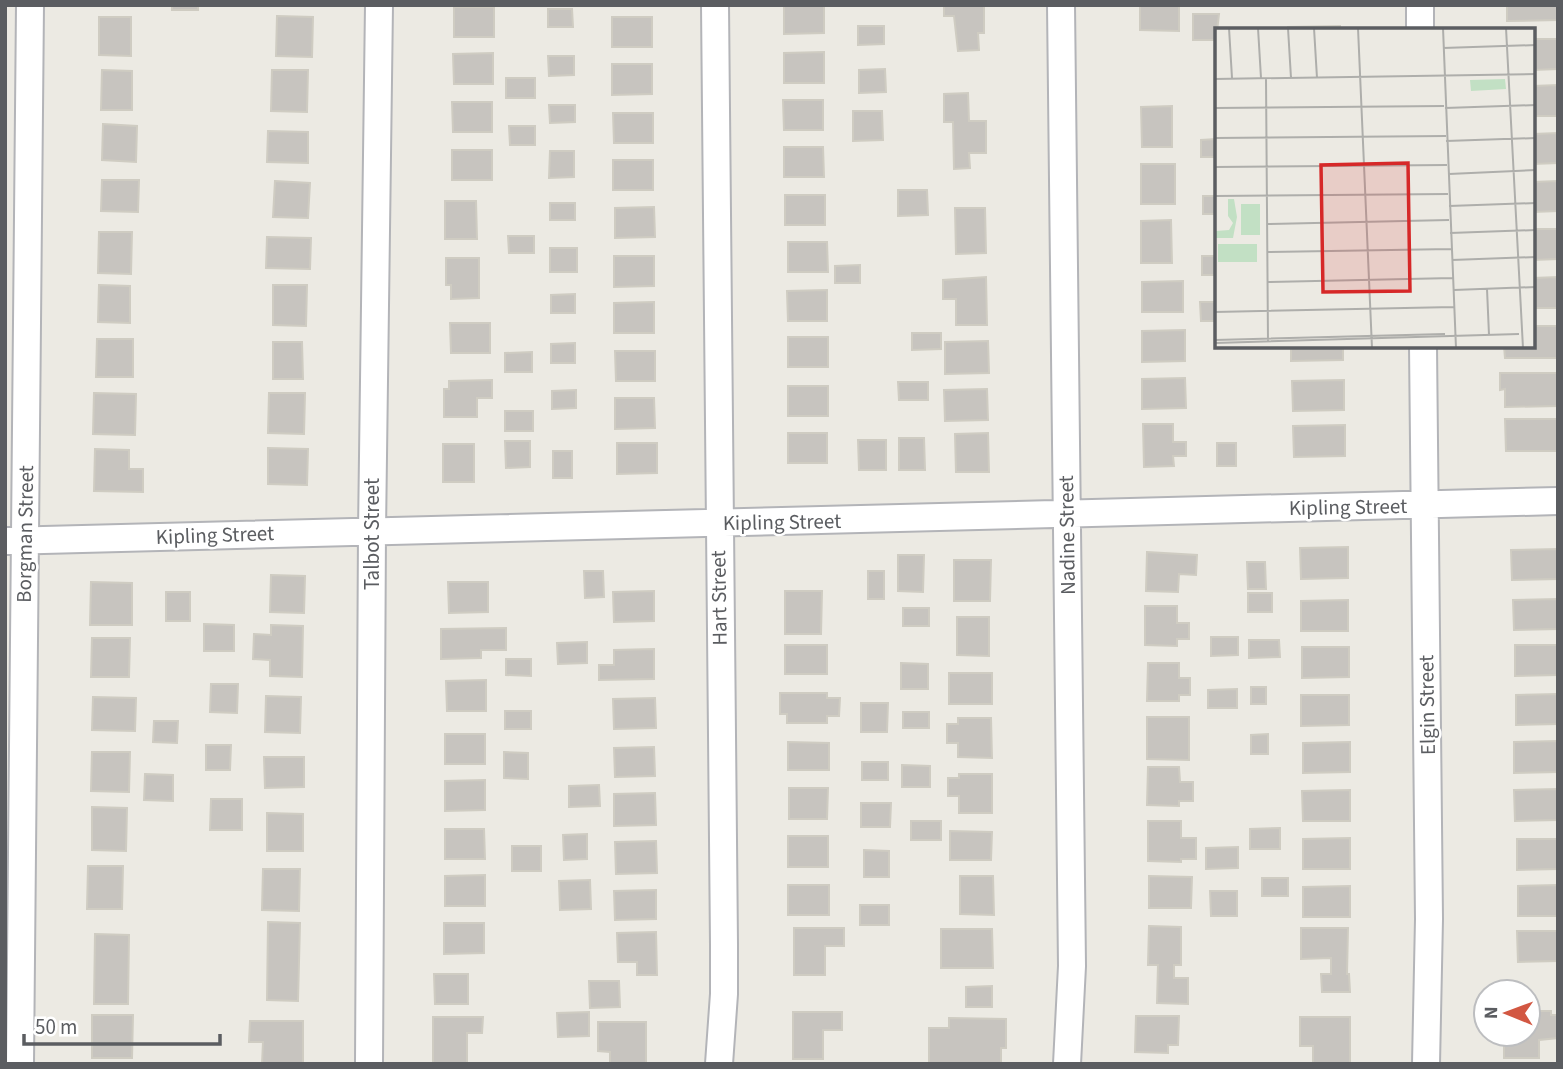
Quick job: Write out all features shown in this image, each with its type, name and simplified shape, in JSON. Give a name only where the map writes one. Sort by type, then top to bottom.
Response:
[{"type":"street","name":"Borgman Street","points":[[20,1064],[15,541],[30,5]]},
{"type":"street","name":"Talbot Street","points":[[369,1064],[379,5]]},
{"type":"street","name":"Hart Street","points":[[715,5],[724,944],[719,1064]]},
{"type":"street","name":"Nadine Street","points":[[1061,5],[1072,966],[1067,1064]]},
{"type":"street","points":[[1420,5],[1420,28]]},
{"type":"street","name":"Elgin Street","points":[[1423,348],[1429,919],[1426,1064]]},
{"type":"street","name":"Kipling Street","points":[[15,541],[1558,501]]},
{"type":"building","points":[[172,5],[198,5],[198,10],[172,10]]},
{"type":"building","points":[[784,5],[824,5],[824,33],[784,34]]},
{"type":"building","points":[[944,5],[984,5],[984,33],[978,33],[979,50],[958,51],[954,16],[944,16]]},
{"type":"building","points":[[1140,5],[1179,6],[1179,31],[1140,30]]},
{"type":"building","points":[[1507,5],[1558,5],[1558,20],[1507,21]]},
{"type":"building","points":[[454,7],[494,7],[494,37],[454,37]]},
{"type":"building","points":[[548,9],[572,9],[573,27],[548,27]]},
{"type":"building","points":[[1193,14],[1219,14],[1215,40],[1193,40]]},
{"type":"building","points":[[277,16],[313,17],[312,57],[276,56]]},
{"type":"building","points":[[99,17],[131,17],[131,56],[99,55]]},
{"type":"building","points":[[612,17],[652,17],[652,47],[612,47]]},
{"type":"building","points":[[858,26],[884,26],[884,44],[858,45]]},
{"type":"building","points":[[1340,26],[1340,28],[1288,28]]},
{"type":"building","points":[[1535,39],[1558,39],[1558,69],[1535,70]]},
{"type":"building","points":[[824,52],[824,83],[784,83],[784,53]]},
{"type":"building","points":[[493,53],[493,84],[454,84],[453,54]]},
{"type":"building","points":[[548,56],[574,56],[574,75],[549,76]]},
{"type":"building","points":[[612,64],[652,64],[652,94],[612,95]]},
{"type":"building","points":[[885,69],[886,92],[859,93],[859,70]]},
{"type":"building","points":[[102,70],[132,71],[132,110],[101,110]]},
{"type":"building","points":[[272,70],[308,70],[307,112],[271,111]]},
{"type":"building","points":[[506,78],[535,78],[535,98],[506,98]]},
{"type":"building","points":[[1558,85],[1558,116],[1535,116],[1535,86]]},
{"type":"building","points":[[968,93],[969,121],[986,121],[986,153],[969,153],[970,168],[954,169],[953,122],[944,122],[944,94]]},
{"type":"building","points":[[783,100],[823,100],[823,130],[784,130]]},
{"type":"building","points":[[452,102],[492,102],[492,132],[453,132]]},
{"type":"building","points":[[549,105],[575,105],[575,122],[550,123]]},
{"type":"building","points":[[1172,106],[1172,147],[1142,147],[1141,107]]},
{"type":"building","points":[[853,111],[882,111],[883,140],[853,141]]},
{"type":"building","points":[[613,113],[653,113],[653,143],[614,143]]},
{"type":"building","points":[[103,124],[137,126],[136,162],[102,160]]},
{"type":"building","points":[[509,126],[535,126],[535,145],[510,145]]},
{"type":"building","points":[[268,131],[308,132],[308,163],[267,162]]},
{"type":"building","points":[[1558,133],[1558,163],[1535,164],[1535,134]]},
{"type":"building","points":[[1215,139],[1215,157],[1201,157],[1201,140]]},
{"type":"building","points":[[784,147],[823,147],[824,177],[784,177]]},
{"type":"building","points":[[452,150],[492,150],[492,180],[452,180]]},
{"type":"building","points":[[550,151],[574,151],[574,177],[549,178]]},
{"type":"building","points":[[613,160],[653,160],[653,190],[613,190]]},
{"type":"building","points":[[1141,164],[1175,164],[1175,204],[1141,204]]},
{"type":"building","points":[[102,180],[139,180],[138,212],[101,211]]},
{"type":"building","points":[[275,181],[310,183],[308,218],[273,217]]},
{"type":"building","points":[[1558,181],[1558,211],[1535,212],[1535,182]]},
{"type":"building","points":[[898,190],[927,190],[928,215],[898,216]]},
{"type":"building","points":[[785,195],[825,195],[825,225],[785,225]]},
{"type":"building","points":[[1203,196],[1215,196],[1215,214],[1203,214]]},
{"type":"building","points":[[445,201],[476,201],[477,239],[445,239]]},
{"type":"building","points":[[550,203],[575,203],[575,220],[550,220]]},
{"type":"building","points":[[654,207],[655,237],[615,238],[615,208]]},
{"type":"building","points":[[955,208],[985,208],[986,253],[956,254]]},
{"type":"building","points":[[1171,220],[1172,263],[1141,263],[1141,221]]},
{"type":"building","points":[[1535,229],[1558,229],[1558,259],[1535,260]]},
{"type":"building","points":[[99,232],[132,232],[131,274],[98,273]]},
{"type":"building","points":[[508,236],[534,236],[534,253],[509,253]]},
{"type":"building","points":[[267,237],[311,238],[310,269],[266,268]]},
{"type":"building","points":[[788,242],[827,242],[828,272],[788,272]]},
{"type":"building","points":[[550,248],[577,248],[577,272],[550,272]]},
{"type":"building","points":[[614,256],[654,256],[654,286],[614,287]]},
{"type":"building","points":[[1202,256],[1215,256],[1215,275],[1202,275]]},
{"type":"building","points":[[446,258],[479,258],[479,298],[451,299],[451,285],[446,285]]},
{"type":"building","points":[[860,265],[860,283],[835,283],[835,266]]},
{"type":"building","points":[[986,277],[987,325],[956,325],[956,299],[943,299],[943,280]]},
{"type":"building","points":[[1558,277],[1558,308],[1535,308],[1535,278]]},
{"type":"building","points":[[1183,281],[1183,312],[1142,312],[1142,282]]},
{"type":"building","points":[[99,285],[130,286],[130,323],[98,322]]},
{"type":"building","points":[[273,285],[307,285],[306,326],[273,325]]},
{"type":"building","points":[[827,290],[827,321],[788,321],[787,291]]},
{"type":"building","points":[[575,294],[575,313],[551,313],[551,295]]},
{"type":"building","points":[[654,302],[654,333],[614,333],[614,303]]},
{"type":"building","points":[[1200,302],[1215,302],[1215,321],[1201,321]]},
{"type":"building","points":[[450,323],[490,323],[490,353],[451,353]]},
{"type":"building","points":[[1535,326],[1557,326],[1557,358],[1505,358],[1504,348],[1535,348]]},
{"type":"building","points":[[1185,330],[1185,361],[1142,362],[1142,331]]},
{"type":"building","points":[[912,333],[941,333],[941,349],[912,350]]},
{"type":"building","points":[[788,337],[828,337],[828,367],[788,367]]},
{"type":"building","points":[[97,339],[133,339],[133,377],[96,377]]},
{"type":"building","points":[[988,341],[989,373],[945,374],[945,342]]},
{"type":"building","points":[[273,342],[302,342],[303,379],[273,379]]},
{"type":"building","points":[[575,343],[575,363],[551,363],[551,344]]},
{"type":"building","points":[[1291,348],[1343,348],[1343,360],[1291,361]]},
{"type":"building","points":[[615,351],[655,351],[655,381],[616,381]]},
{"type":"building","points":[[532,352],[532,372],[505,372],[505,353]]},
{"type":"building","points":[[1500,373],[1558,373],[1558,406],[1505,407],[1505,389],[1500,390]]},
{"type":"building","points":[[1185,378],[1186,408],[1142,409],[1142,379]]},
{"type":"building","points":[[492,380],[492,398],[477,398],[477,417],[444,417],[444,389],[449,389],[449,381]]},
{"type":"building","points":[[1344,380],[1344,410],[1293,411],[1292,381]]},
{"type":"building","points":[[898,382],[928,382],[928,400],[899,400]]},
{"type":"building","points":[[788,386],[828,386],[828,416],[788,416]]},
{"type":"building","points":[[987,389],[988,420],[945,421],[944,390]]},
{"type":"building","points":[[576,390],[576,408],[552,409],[552,391]]},
{"type":"building","points":[[94,393],[136,394],[135,435],[93,434]]},
{"type":"building","points":[[269,393],[305,393],[304,434],[268,433]]},
{"type":"building","points":[[615,398],[654,398],[655,428],[615,429]]},
{"type":"building","points":[[505,411],[533,411],[533,431],[505,431]]},
{"type":"building","points":[[1505,419],[1558,419],[1558,451],[1506,451]]},
{"type":"building","points":[[1143,424],[1173,424],[1173,442],[1186,442],[1186,456],[1173,456],[1174,466],[1144,467]]},
{"type":"building","points":[[1345,425],[1345,456],[1294,457],[1293,426]]},
{"type":"building","points":[[788,433],[827,433],[827,463],[788,463]]},
{"type":"building","points":[[988,433],[989,472],[956,472],[955,434]]},
{"type":"building","points":[[899,438],[924,438],[925,470],[899,470]]},
{"type":"building","points":[[858,440],[886,440],[886,470],[859,470]]},
{"type":"building","points":[[505,441],[530,441],[530,467],[506,468]]},
{"type":"building","points":[[617,443],[657,443],[657,473],[617,474]]},
{"type":"building","points":[[1217,443],[1236,443],[1236,466],[1217,466]]},
{"type":"building","points":[[443,444],[474,444],[474,482],[443,482]]},
{"type":"building","points":[[268,448],[308,449],[307,485],[268,484]]},
{"type":"building","points":[[95,449],[129,450],[129,469],[143,469],[143,492],[94,491]]},
{"type":"building","points":[[553,451],[572,451],[572,478],[553,478]]},
{"type":"building","points":[[1348,547],[1348,578],[1301,579],[1300,548]]},
{"type":"building","points":[[1558,549],[1558,579],[1512,580],[1511,550]]},
{"type":"building","points":[[1147,552],[1197,555],[1196,575],[1179,574],[1178,592],[1146,591]]},
{"type":"building","points":[[898,555],[924,555],[923,592],[898,591]]},
{"type":"building","points":[[954,560],[991,560],[990,601],[954,601]]},
{"type":"building","points":[[1247,562],[1265,562],[1266,589],[1248,589]]},
{"type":"building","points":[[584,571],[603,571],[604,597],[585,598]]},
{"type":"building","points":[[868,571],[884,571],[884,599],[868,599]]},
{"type":"building","points":[[271,575],[305,576],[304,613],[270,612]]},
{"type":"building","points":[[91,582],[132,583],[132,625],[90,625]]},
{"type":"building","points":[[448,582],[488,582],[488,612],[449,613]]},
{"type":"building","points":[[654,591],[654,621],[614,622],[613,592]]},
{"type":"building","points":[[785,591],[822,591],[821,634],[785,634]]},
{"type":"building","points":[[166,592],[190,592],[190,621],[166,621]]},
{"type":"building","points":[[1248,593],[1272,593],[1272,612],[1248,612]]},
{"type":"building","points":[[1558,599],[1558,629],[1514,630],[1513,600]]},
{"type":"building","points":[[1348,600],[1348,631],[1301,631],[1301,601]]},
{"type":"building","points":[[1145,606],[1177,606],[1177,623],[1189,623],[1189,639],[1177,639],[1177,646],[1145,645]]},
{"type":"building","points":[[903,608],[929,608],[929,626],[903,626]]},
{"type":"building","points":[[957,617],[989,617],[989,656],[957,655]]},
{"type":"building","points":[[204,624],[234,625],[234,651],[204,651]]},
{"type":"building","points":[[271,625],[303,626],[302,677],[270,676],[270,660],[253,659],[254,634],[271,635]]},
{"type":"building","points":[[506,628],[506,650],[481,650],[481,658],[441,659],[441,629]]},
{"type":"building","points":[[1211,637],[1238,637],[1238,655],[1211,656]]},
{"type":"building","points":[[92,638],[130,638],[129,677],[91,677]]},
{"type":"building","points":[[1249,640],[1279,640],[1280,657],[1249,658]]},
{"type":"building","points":[[587,642],[587,663],[558,664],[557,643]]},
{"type":"building","points":[[785,645],[827,645],[827,674],[785,674]]},
{"type":"building","points":[[1515,645],[1558,645],[1558,675],[1515,676]]},
{"type":"building","points":[[1302,647],[1349,647],[1349,677],[1302,678]]},
{"type":"building","points":[[654,649],[654,679],[599,680],[599,665],[614,665],[614,650]]},
{"type":"building","points":[[506,659],[531,659],[531,676],[506,675]]},
{"type":"building","points":[[901,663],[928,664],[928,689],[901,689]]},
{"type":"building","points":[[1148,663],[1179,663],[1179,678],[1190,678],[1190,695],[1179,695],[1179,701],[1147,701]]},
{"type":"building","points":[[949,673],[992,673],[992,704],[949,704]]},
{"type":"building","points":[[486,680],[486,711],[447,711],[446,681]]},
{"type":"building","points":[[211,684],[238,684],[237,713],[210,712]]},
{"type":"building","points":[[1251,687],[1266,687],[1266,704],[1251,704]]},
{"type":"building","points":[[1237,689],[1237,708],[1208,708],[1208,690]]},
{"type":"building","points":[[780,693],[827,693],[827,698],[840,698],[839,716],[827,716],[827,723],[787,723],[787,714],[780,714]]},
{"type":"building","points":[[1558,694],[1558,724],[1516,725],[1516,695]]},
{"type":"building","points":[[1301,695],[1349,695],[1349,725],[1301,726]]},
{"type":"building","points":[[266,696],[301,697],[300,733],[265,732]]},
{"type":"building","points":[[93,697],[136,698],[135,731],[92,730]]},
{"type":"building","points":[[655,698],[656,728],[614,729],[613,699]]},
{"type":"building","points":[[861,703],[888,703],[887,732],[861,732]]},
{"type":"building","points":[[505,711],[531,711],[531,729],[505,729]]},
{"type":"building","points":[[903,712],[929,712],[929,728],[903,728]]},
{"type":"building","points":[[1147,717],[1189,717],[1189,760],[1147,759]]},
{"type":"building","points":[[958,718],[991,718],[992,758],[958,757],[958,743],[947,743],[947,724],[958,724]]},
{"type":"building","points":[[154,721],[178,721],[177,743],[153,742]]},
{"type":"building","points":[[445,734],[485,734],[485,764],[445,764]]},
{"type":"building","points":[[1268,734],[1268,754],[1251,754],[1251,735]]},
{"type":"building","points":[[1558,741],[1558,772],[1514,773],[1514,742]]},
{"type":"building","points":[[788,742],[829,743],[829,770],[788,770]]},
{"type":"building","points":[[1350,742],[1350,772],[1303,773],[1303,743]]},
{"type":"building","points":[[206,745],[231,745],[230,770],[206,770]]},
{"type":"building","points":[[654,747],[655,776],[615,777],[614,748]]},
{"type":"building","points":[[92,752],[130,752],[129,792],[91,791]]},
{"type":"building","points":[[504,752],[528,753],[528,779],[504,778]]},
{"type":"building","points":[[264,757],[304,757],[304,787],[265,788]]},
{"type":"building","points":[[862,762],[888,762],[888,780],[862,780]]},
{"type":"building","points":[[902,765],[930,766],[930,787],[902,787]]},
{"type":"building","points":[[1148,767],[1179,767],[1180,782],[1193,782],[1193,801],[1179,801],[1179,806],[1147,805]]},
{"type":"building","points":[[145,774],[173,775],[173,801],[144,800]]},
{"type":"building","points":[[959,774],[992,774],[992,813],[959,813],[959,796],[948,796],[948,778],[959,778]]},
{"type":"building","points":[[485,780],[485,810],[445,811],[445,781]]},
{"type":"building","points":[[599,785],[600,806],[569,807],[569,786]]},
{"type":"building","points":[[789,788],[828,788],[827,819],[789,819]]},
{"type":"building","points":[[1558,789],[1558,820],[1515,821],[1514,790]]},
{"type":"building","points":[[1350,790],[1350,821],[1303,821],[1302,791]]},
{"type":"building","points":[[655,793],[656,825],[614,826],[614,794]]},
{"type":"building","points":[[211,799],[242,799],[242,830],[210,830]]},
{"type":"building","points":[[861,803],[891,803],[890,827],[861,827]]},
{"type":"building","points":[[92,807],[127,808],[126,851],[92,850]]},
{"type":"building","points":[[267,813],[303,814],[303,851],[267,851]]},
{"type":"building","points":[[911,821],[941,821],[941,840],[911,840]]},
{"type":"building","points":[[1148,821],[1181,821],[1181,838],[1196,838],[1196,859],[1181,859],[1181,862],[1148,861]]},
{"type":"building","points":[[1280,828],[1280,849],[1250,849],[1250,829]]},
{"type":"building","points":[[445,829],[484,829],[485,859],[445,859]]},
{"type":"building","points":[[950,831],[992,832],[991,860],[950,860]]},
{"type":"building","points":[[587,834],[587,859],[564,860],[563,835]]},
{"type":"building","points":[[788,836],[828,836],[828,867],[788,867]]},
{"type":"building","points":[[1350,838],[1350,869],[1303,869],[1303,839]]},
{"type":"building","points":[[1517,839],[1558,839],[1558,869],[1517,870]]},
{"type":"building","points":[[656,841],[657,873],[616,874],[615,842]]},
{"type":"building","points":[[512,846],[541,846],[541,871],[512,871]]},
{"type":"building","points":[[1238,847],[1238,868],[1206,869],[1206,848]]},
{"type":"building","points":[[864,850],[889,851],[889,877],[864,877]]},
{"type":"building","points":[[88,866],[123,866],[122,909],[87,909]]},
{"type":"building","points":[[263,869],[300,869],[299,911],[262,910]]},
{"type":"building","points":[[485,875],[485,906],[445,906],[445,876]]},
{"type":"building","points":[[960,876],[993,876],[994,915],[960,914]]},
{"type":"building","points":[[1149,876],[1192,877],[1191,908],[1149,908]]},
{"type":"building","points":[[1262,878],[1288,878],[1288,896],[1262,896]]},
{"type":"building","points":[[590,880],[591,909],[560,910],[559,881]]},
{"type":"building","points":[[788,885],[829,885],[829,915],[788,915]]},
{"type":"building","points":[[1558,885],[1558,916],[1518,916],[1518,886]]},
{"type":"building","points":[[1350,886],[1350,917],[1303,917],[1303,887]]},
{"type":"building","points":[[656,890],[656,919],[615,920],[614,891]]},
{"type":"building","points":[[1210,891],[1237,891],[1237,916],[1211,916]]},
{"type":"building","points":[[860,905],[889,905],[889,925],[860,925]]},
{"type":"building","points":[[268,922],[300,923],[298,1001],[267,1000]]},
{"type":"building","points":[[444,923],[484,923],[484,953],[444,954]]},
{"type":"building","points":[[1149,926],[1181,927],[1181,965],[1174,965],[1174,978],[1188,978],[1188,1004],[1157,1003],[1158,965],[1148,965]]},
{"type":"building","points":[[794,928],[844,928],[844,946],[825,946],[825,975],[794,975]]},
{"type":"building","points":[[1301,928],[1348,928],[1347,974],[1350,992],[1322,992],[1321,974],[1331,974],[1331,958],[1301,959]]},
{"type":"building","points":[[941,929],[992,929],[993,968],[941,968]]},
{"type":"building","points":[[1517,931],[1558,931],[1558,961],[1518,962]]},
{"type":"building","points":[[656,932],[657,975],[637,975],[637,962],[618,962],[617,933]]},
{"type":"building","points":[[95,934],[129,935],[128,1004],[94,1004]]},
{"type":"building","points":[[434,974],[468,974],[468,1004],[435,1004]]},
{"type":"building","points":[[589,981],[619,981],[620,1007],[590,1008]]},
{"type":"building","points":[[992,986],[992,1007],[966,1007],[966,987]]},
{"type":"building","points":[[1542,1011],[1551,1011],[1551,1015],[1558,1015],[1558,1038],[1542,1040]]},
{"type":"building","points":[[589,1012],[589,1036],[558,1037],[557,1013]]},
{"type":"building","points":[[793,1012],[842,1012],[842,1030],[823,1030],[823,1059],[793,1059]]},
{"type":"building","points":[[92,1015],[133,1015],[132,1058],[92,1058]]},
{"type":"building","points":[[1136,1016],[1179,1016],[1178,1045],[1168,1045],[1168,1053],[1135,1052]]},
{"type":"building","points":[[433,1017],[483,1017],[482,1033],[467,1033],[467,1064],[433,1064]]},
{"type":"building","points":[[1300,1017],[1350,1017],[1350,1064],[1313,1064],[1313,1046],[1300,1046]]},
{"type":"building","points":[[949,1018],[1006,1019],[1006,1048],[1001,1048],[1001,1064],[929,1064],[929,1028],[949,1028]]},
{"type":"building","points":[[250,1021],[303,1021],[303,1064],[262,1064],[263,1042],[249,1042]]},
{"type":"building","points":[[598,1022],[646,1022],[646,1064],[610,1064],[610,1052],[598,1051]]},
{"type":"building","points":[[1504,1048],[1539,1048],[1539,1058],[1504,1058]]}]
